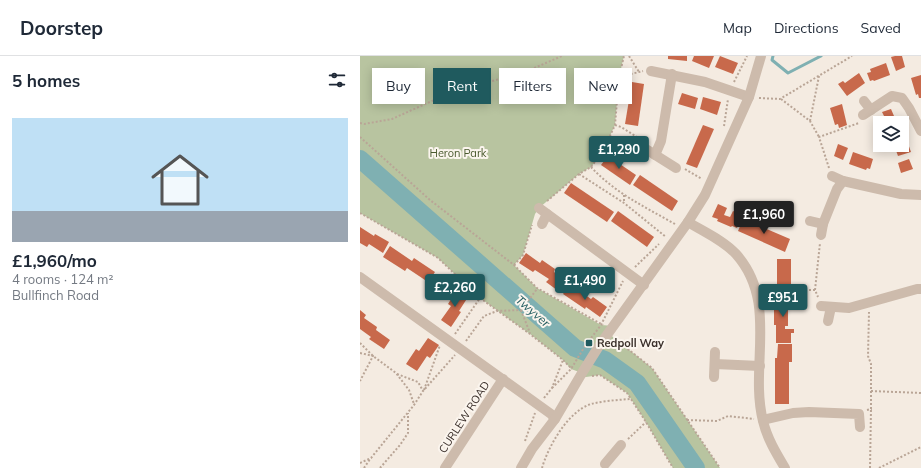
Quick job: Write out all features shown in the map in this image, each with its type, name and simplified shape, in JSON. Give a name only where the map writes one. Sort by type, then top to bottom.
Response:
[{"type":"street","points":[[521,468],[532,449],[555,419],[599,346],[688,222],[704,195],[749,97],[761,56]]},
{"type":"street","points":[[651,71],[672,74],[705,82],[749,97]]},
{"type":"street","points":[[655,155],[661,141],[672,74]]},
{"type":"street","points":[[864,101],[867,113],[892,96],[902,98],[921,131]]},
{"type":"street","points":[[641,143],[655,155],[678,166]]},
{"type":"street","points":[[832,176],[843,182],[901,194],[921,195]]},
{"type":"street","points":[[821,235],[823,224],[837,189],[843,182]]},
{"type":"street","points":[[543,211],[644,285]]},
{"type":"street","points":[[542,224],[543,211]]},
{"type":"street","points":[[810,221],[823,224]]},
{"type":"street","points":[[688,222],[724,244],[735,254],[746,267],[756,291],[760,316],[760,399],[763,420],[769,440],[785,468]]},
{"type":"street","name":"CURLEW ROAD","points":[[360,277],[551,414],[555,419]]},
{"type":"street","points":[[828,321],[826,306],[849,308],[921,289]]},
{"type":"street","points":[[714,377],[715,352]]},
{"type":"street","points":[[715,364],[760,366]]},
{"type":"street","name":"CURLEW ROAD","points":[[445,468],[502,379]]},
{"type":"street","points":[[763,420],[809,412],[859,414],[860,427]]},
{"type":"street","points":[[605,467],[621,446]]},
{"type":"path","points":[[360,123],[364,124],[392,119],[452,92],[525,72],[562,56]]},
{"type":"path","points":[[621,68],[624,56]]},
{"type":"path","points":[[629,56],[639,72],[632,74]]},
{"type":"path","points":[[723,133],[731,90],[747,56]]},
{"type":"path","points":[[780,99],[852,56]]},
{"type":"path","points":[[810,121],[819,76]]},
{"type":"path","points":[[749,97],[780,99],[810,121],[819,136],[832,176]]},
{"type":"path","points":[[514,265],[523,255],[535,214],[543,211],[579,174],[591,167],[602,153],[615,125],[617,104]]},
{"type":"path","points":[[819,136],[860,123],[867,113]]},
{"type":"path","points":[[615,125],[621,127],[641,143]]},
{"type":"path","points":[[360,137],[430,200],[514,265],[537,288],[601,325],[611,329],[652,368],[720,468]]},
{"type":"path","points":[[678,166],[702,179],[699,184]]},
{"type":"path","points":[[591,167],[603,180],[675,224]]},
{"type":"path","points":[[579,174],[624,204],[667,237]]},
{"type":"path","points":[[624,194],[624,204]]},
{"type":"path","points":[[360,213],[438,258],[480,298],[530,334],[571,369],[600,375],[627,393],[673,468]]},
{"type":"path","points":[[821,235],[815,290],[826,306]]},
{"type":"path","points":[[524,446],[538,405],[574,365],[585,346],[601,325],[625,277],[661,243]]},
{"type":"path","points":[[521,310],[537,288]]},
{"type":"path","points":[[756,291],[815,290]]},
{"type":"path","points":[[423,391],[446,339],[480,298]]},
{"type":"path","points":[[869,303],[868,356],[871,364],[870,468]]},
{"type":"path","points":[[364,468],[414,405],[423,391],[460,349],[484,316],[497,311],[521,310]]},
{"type":"path","points":[[521,310],[530,334]]},
{"type":"path","points":[[360,343],[373,356],[396,373],[410,390],[414,405]]},
{"type":"path","points":[[360,353],[373,356]]},
{"type":"path","points":[[360,381],[373,356]]},
{"type":"path","points":[[552,388],[562,360]]},
{"type":"path","points":[[396,373],[418,382],[423,391]]},
{"type":"path","points":[[871,391],[921,393]]},
{"type":"path","points":[[542,468],[551,445],[558,433],[579,410],[590,404],[630,399]]},
{"type":"path","points":[[859,414],[871,409]]},
{"type":"path","points":[[380,468],[400,445],[408,433],[408,411]]},
{"type":"path","points":[[687,420],[717,422],[728,416],[763,420]]},
{"type":"path","points":[[621,446],[646,422]]},
{"type":"path","points":[[879,468],[921,447]]},
{"type":"path","points":[[360,463],[371,458]]},
{"type":"green space","name":"Heron Park","points":[[360,56],[624,56],[621,68],[574,68],[574,104],[617,104],[615,125],[602,153],[591,167],[579,174],[539,208],[535,214],[523,255],[514,265],[537,288],[601,325],[614,326],[608,333],[652,368],[720,468],[673,468],[627,393],[600,375],[579,378],[582,373],[571,369],[563,360],[530,334],[480,298],[438,258],[360,213]]},
{"type":"building","points":[[668,56],[687,56],[687,61],[668,59]]},
{"type":"building","points":[[694,56],[714,56],[709,68],[692,61]]},
{"type":"building","points":[[720,56],[738,63],[733,74],[715,67]]},
{"type":"building","points":[[902,56],[905,67],[896,71],[891,57]]},
{"type":"building","points":[[886,63],[890,75],[870,81],[867,73],[871,72],[870,69]]},
{"type":"building","points":[[859,73],[865,83],[847,96],[838,84],[843,81],[845,83]]},
{"type":"building","points":[[921,75],[921,98],[919,98],[918,94],[916,95],[911,78]]},
{"type":"building","points":[[632,82],[644,84],[638,126],[625,124],[628,104],[632,104]]},
{"type":"building","points":[[682,93],[698,98],[695,109],[678,104]]},
{"type":"building","points":[[703,97],[721,102],[717,115],[700,109]]},
{"type":"building","points":[[842,104],[847,125],[839,128],[838,124],[835,125],[830,108]]},
{"type":"building","points":[[891,109],[894,116],[884,116],[882,112]]},
{"type":"building","points":[[703,125],[714,129],[697,168],[686,164]]},
{"type":"building","points":[[838,144],[848,148],[843,160],[834,156]]},
{"type":"building","points":[[909,146],[911,152],[898,156],[897,152],[909,152]]},
{"type":"building","points":[[853,152],[873,159],[870,169],[867,168],[866,170],[849,164]]},
{"type":"building","points":[[608,156],[636,175],[630,185],[601,165]]},
{"type":"building","points":[[909,159],[913,169],[901,173],[898,163]]},
{"type":"building","points":[[640,175],[678,201],[672,211],[633,185]]},
{"type":"building","points":[[571,183],[614,212],[607,222],[564,193]]},
{"type":"building","points":[[718,204],[727,208],[724,215],[730,217],[733,211],[743,215],[737,228],[717,221],[718,219],[712,217]]},
{"type":"building","points":[[618,211],[654,237],[647,247],[611,221]]},
{"type":"building","points":[[743,219],[790,239],[785,252],[738,231]]},
{"type":"building","points":[[360,227],[374,236],[375,234],[389,242],[383,253],[369,244],[367,247],[360,243]]},
{"type":"building","points":[[390,246],[412,261],[414,258],[435,272],[428,282],[407,268],[405,271],[383,257]]},
{"type":"building","points":[[526,253],[540,263],[542,260],[555,269],[554,272],[569,282],[561,293],[546,282],[549,279],[535,270],[533,272],[519,263]]},
{"type":"building","points":[[777,259],[791,259],[791,287],[777,288]]},
{"type":"building","points":[[570,284],[591,299],[593,297],[607,307],[600,317],[563,294]]},
{"type":"building","points":[[457,290],[468,297],[459,311],[461,312],[451,327],[441,320],[451,306],[448,304]]},
{"type":"building","points":[[777,291],[791,292],[791,308],[788,308],[788,326],[785,326],[785,329],[794,329],[794,333],[791,333],[791,343],[776,343],[774,307],[777,307]]},
{"type":"building","points":[[360,310],[366,315],[364,318],[377,327],[376,330],[390,340],[384,349],[369,339],[371,337],[360,329]]},
{"type":"building","points":[[428,338],[439,345],[430,358],[427,356],[417,371],[406,364],[416,349],[419,351]]},
{"type":"building","points":[[778,344],[792,344],[792,362],[789,362],[789,404],[775,404],[775,358],[777,358]]},
{"type":"waterway","name":"Twyver","points":[[773,56],[772,60],[788,73],[821,56]]},
{"type":"waterway","name":"Twyver","points":[[360,159],[575,348],[605,360],[637,383],[696,468]]},
{"type":"place","name":"Redpoll Way","points":[[589,343]]}]
